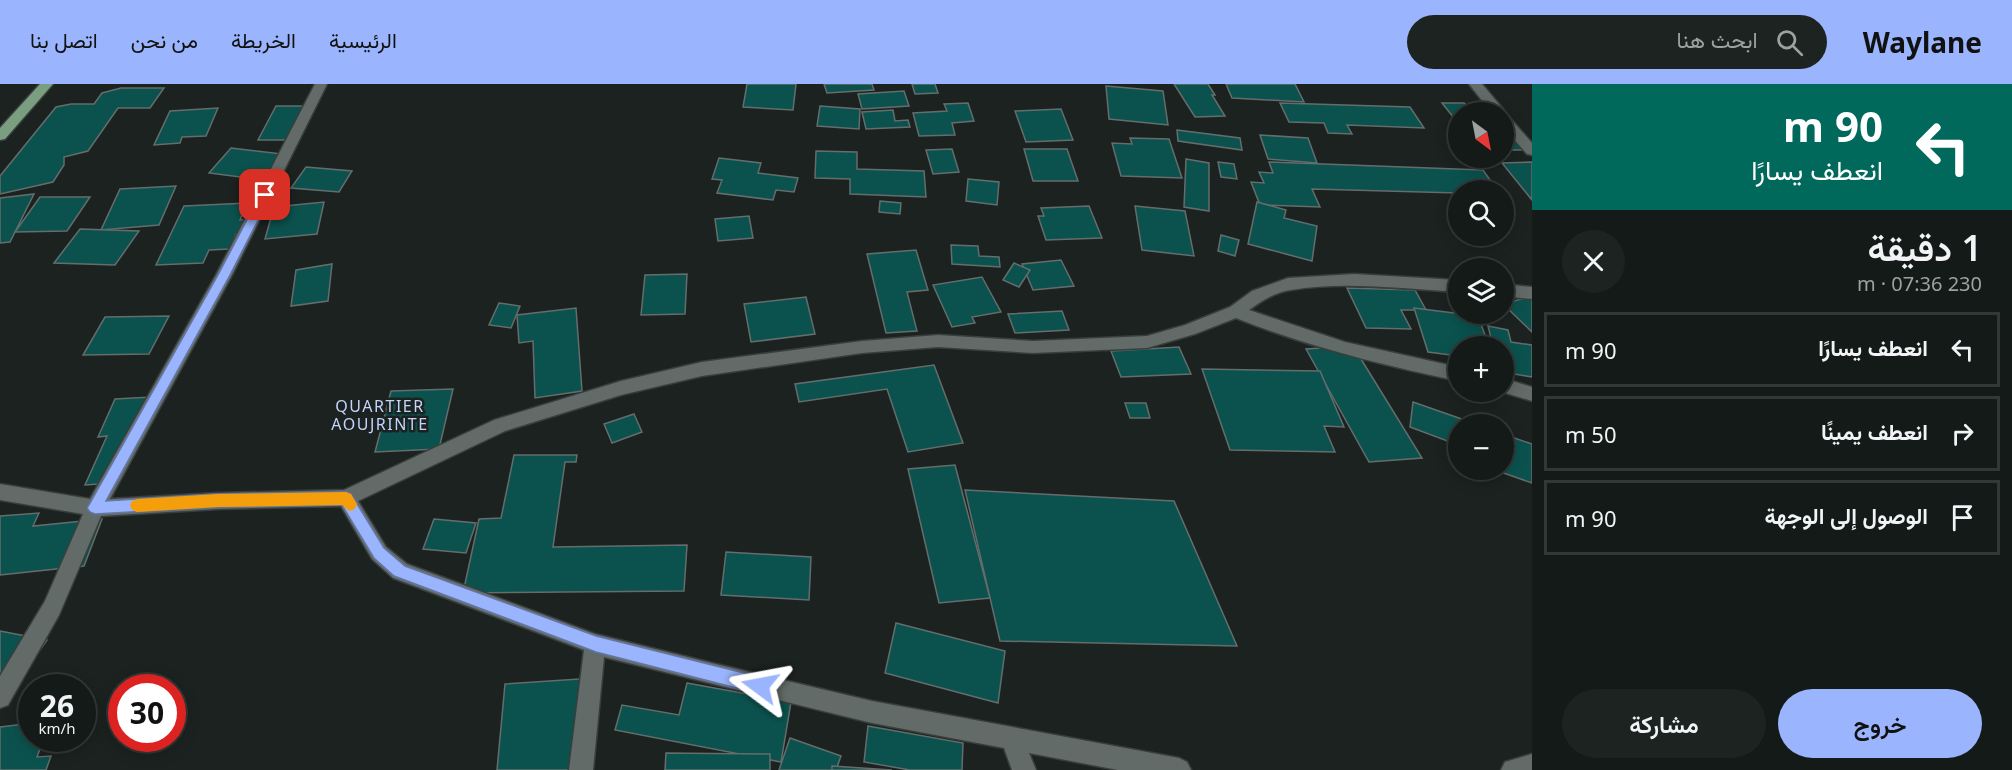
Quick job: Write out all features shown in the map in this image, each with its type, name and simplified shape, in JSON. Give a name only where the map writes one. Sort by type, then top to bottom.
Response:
[{"type":"main road","points":[[0,136],[47,84]]},
{"type":"street","points":[[0,697],[52,608],[95,508],[224,275],[321,84]]},
{"type":"street","points":[[1475,84],[1490,102]]},
{"type":"street","points":[[1514,131],[1532,151]]},
{"type":"street","points":[[0,492],[95,508],[218,501],[346,498],[500,425],[621,388],[702,369],[862,347],[938,341],[1033,347],[1147,342],[1189,330],[1236,311],[1258,295],[1274,288],[1310,281],[1354,280],[1448,285]]},
{"type":"street","points":[[1514,291],[1532,293]]},
{"type":"street","points":[[1236,311],[1280,330],[1342,348],[1448,372]]},
{"type":"street","points":[[1514,388],[1532,394]]},
{"type":"street","points":[[346,498],[379,553],[400,571],[596,644],[872,712],[1179,770]]},
{"type":"street","points":[[581,770],[596,644]]},
{"type":"street","points":[[1012,738],[1024,770]]},
{"type":"street","points":[[1513,770],[1532,766]]},
{"type":"building","points":[[747,84],[796,84],[793,110],[743,107]]},
{"type":"building","points":[[824,84],[872,84],[874,90],[827,93]]},
{"type":"building","points":[[912,84],[935,84],[938,93],[915,94]]},
{"type":"building","points":[[1174,84],[1208,84],[1225,116],[1195,117]]},
{"type":"building","points":[[1226,84],[1295,84],[1304,102],[1232,98]]},
{"type":"building","points":[[1106,86],[1163,91],[1168,125],[1109,119]]},
{"type":"building","points":[[121,88],[164,88],[150,108],[118,108],[88,151],[64,157],[64,165],[53,182],[0,194],[0,176],[56,107],[71,104],[94,104],[102,93]]},
{"type":"building","points":[[904,91],[909,106],[862,109],[858,94]]},
{"type":"building","points":[[968,103],[974,121],[952,123],[955,135],[919,136],[913,113],[947,111],[944,104]]},
{"type":"building","points":[[1280,103],[1410,107],[1424,128],[1347,125],[1352,134],[1328,133],[1324,123],[1289,122]]},
{"type":"building","points":[[276,106],[305,106],[289,140],[258,140]]},
{"type":"building","points":[[820,106],[860,109],[859,129],[817,126]]},
{"type":"building","points":[[218,108],[206,136],[182,137],[180,143],[154,145],[170,111]]},
{"type":"building","points":[[1061,109],[1073,140],[1026,142],[1015,111]]},
{"type":"building","points":[[893,110],[895,121],[908,120],[910,127],[866,129],[862,112]]},
{"type":"building","points":[[1177,130],[1240,138],[1242,150],[1178,141]]},
{"type":"building","points":[[1514,133],[1532,150],[1514,150]]},
{"type":"building","points":[[1260,135],[1308,138],[1317,163],[1268,159]]},
{"type":"building","points":[[1130,138],[1169,139],[1182,178],[1121,176],[1112,143],[1132,144]]},
{"type":"building","points":[[231,148],[283,154],[263,180],[209,173]]},
{"type":"building","points":[[952,149],[959,172],[933,174],[926,150]]},
{"type":"building","points":[[1024,149],[1067,149],[1078,181],[1033,181]]},
{"type":"building","points":[[816,151],[857,152],[857,169],[924,171],[926,197],[850,194],[850,179],[815,178]]},
{"type":"building","points":[[719,158],[761,163],[758,173],[798,178],[794,192],[776,190],[773,200],[717,193],[722,180],[712,179]]},
{"type":"building","points":[[1186,159],[1209,163],[1209,211],[1184,207]]},
{"type":"building","points":[[1218,162],[1234,164],[1237,179],[1221,177]]},
{"type":"building","points":[[1269,162],[1483,170],[1490,180],[1448,180],[1448,193],[1312,189],[1320,207],[1260,205],[1251,182],[1264,183],[1259,172],[1273,173]]},
{"type":"building","points":[[1532,162],[1532,200],[1506,168],[1514,168],[1514,163]]},
{"type":"building","points":[[306,167],[352,171],[339,192],[291,188]]},
{"type":"building","points":[[968,179],[999,182],[997,205],[966,201]]},
{"type":"building","points":[[176,186],[159,225],[101,230],[120,189]]},
{"type":"building","points":[[34,194],[10,242],[0,243],[0,198]]},
{"type":"building","points":[[40,197],[90,197],[67,231],[15,232]]},
{"type":"building","points":[[880,201],[901,203],[900,214],[879,212]]},
{"type":"building","points":[[324,202],[317,234],[265,239],[274,207]]},
{"type":"building","points":[[1257,202],[1286,210],[1284,218],[1317,226],[1312,261],[1248,244]]},
{"type":"building","points":[[247,203],[240,220],[251,219],[245,233],[236,234],[230,249],[209,250],[203,263],[156,265],[184,206]]},
{"type":"building","points":[[1089,206],[1102,238],[1046,240],[1038,216],[1044,216],[1041,208]]},
{"type":"building","points":[[1135,206],[1185,211],[1194,256],[1142,250]]},
{"type":"building","points":[[749,216],[753,238],[718,241],[715,219]]},
{"type":"building","points":[[80,229],[139,231],[115,265],[54,263]]},
{"type":"building","points":[[1221,235],[1239,240],[1235,256],[1218,251]]},
{"type":"building","points":[[951,245],[978,246],[979,256],[999,257],[1000,267],[952,264]]},
{"type":"building","points":[[916,250],[928,290],[907,292],[917,331],[886,333],[867,254]]},
{"type":"building","points":[[1061,260],[1074,286],[1033,290],[1022,264]]},
{"type":"building","points":[[1014,263],[1030,270],[1019,287],[1003,280]]},
{"type":"building","points":[[332,264],[328,301],[291,306],[296,270]]},
{"type":"building","points":[[687,274],[685,314],[641,315],[645,275]]},
{"type":"building","points":[[982,277],[1001,312],[972,317],[975,323],[952,327],[933,285]]},
{"type":"building","points":[[1347,288],[1415,290],[1426,310],[1401,310],[1411,329],[1366,328]]},
{"type":"building","points":[[1532,296],[1532,332],[1514,315],[1514,301]]},
{"type":"building","points":[[806,297],[815,334],[751,342],[744,304]]},
{"type":"building","points":[[499,303],[520,306],[511,328],[489,325]]},
{"type":"building","points":[[576,308],[582,391],[535,398],[533,341],[519,343],[517,315]]},
{"type":"building","points":[[1414,308],[1448,312],[1448,324],[1481,324],[1485,336],[1448,336],[1448,355],[1428,352]]},
{"type":"building","points":[[1062,311],[1069,330],[1015,333],[1008,314]]},
{"type":"building","points":[[169,316],[149,354],[83,355],[105,317]]},
{"type":"building","points":[[1488,326],[1508,330],[1510,336],[1490,336]]},
{"type":"building","points":[[1514,342],[1532,345],[1532,377],[1514,374]]},
{"type":"building","points":[[1353,346],[1422,458],[1369,462],[1306,349]]},
{"type":"building","points":[[1179,347],[1191,374],[1121,377],[1111,351]]},
{"type":"building","points":[[934,365],[963,443],[908,452],[887,389],[799,402],[795,384]]},
{"type":"building","points":[[1202,369],[1320,371],[1344,427],[1324,426],[1335,452],[1230,450]]},
{"type":"building","points":[[453,389],[439,449],[375,452],[391,391]]},
{"type":"building","points":[[151,397],[115,483],[85,485],[107,436],[98,437],[115,399]]},
{"type":"building","points":[[1413,402],[1448,414],[1448,441],[1410,427]]},
{"type":"building","points":[[1125,403],[1146,403],[1150,418],[1130,418]]},
{"type":"building","points":[[634,414],[642,432],[612,443],[604,424]]},
{"type":"building","points":[[1514,438],[1532,444],[1532,483],[1514,477]]},
{"type":"building","points":[[514,455],[577,455],[576,462],[565,462],[553,547],[687,545],[684,591],[463,593],[479,519],[501,518]]},
{"type":"building","points":[[955,465],[990,598],[939,603],[908,469]]},
{"type":"building","points":[[965,490],[1174,501],[1237,646],[1000,641]]},
{"type":"building","points":[[39,513],[33,526],[102,519],[84,566],[0,575],[0,516]]},
{"type":"building","points":[[434,519],[476,523],[466,553],[423,549]]},
{"type":"building","points":[[726,552],[811,557],[809,600],[721,595]]},
{"type":"building","points":[[896,623],[1005,651],[998,703],[885,673]]},
{"type":"building","points":[[0,631],[47,640],[23,674],[18,674],[18,681],[0,705]]},
{"type":"building","points":[[594,678],[590,770],[497,770],[505,684]]},
{"type":"building","points":[[687,683],[791,702],[781,762],[615,730],[622,705],[679,715]]},
{"type":"building","points":[[18,725],[18,752],[39,752],[37,757],[51,756],[46,770],[0,770],[0,727]]},
{"type":"building","points":[[868,726],[963,743],[962,770],[910,770],[864,762]]},
{"type":"building","points":[[790,738],[841,756],[836,770],[779,770]]},
{"type":"building","points":[[666,753],[770,754],[770,770],[665,770]]},
{"type":"building","points":[[832,766],[892,770],[832,770]]},
{"type":"slow traffic","points":[[137,505],[346,498],[349,504]]},
{"type":"district","name":"QUARTIER AOUJRINTE","points":[[380,415]]},
{"type":"route","points":[[265,195],[224,275],[95,508],[218,501],[346,498],[379,553],[400,571],[596,644],[760,686]]}]
